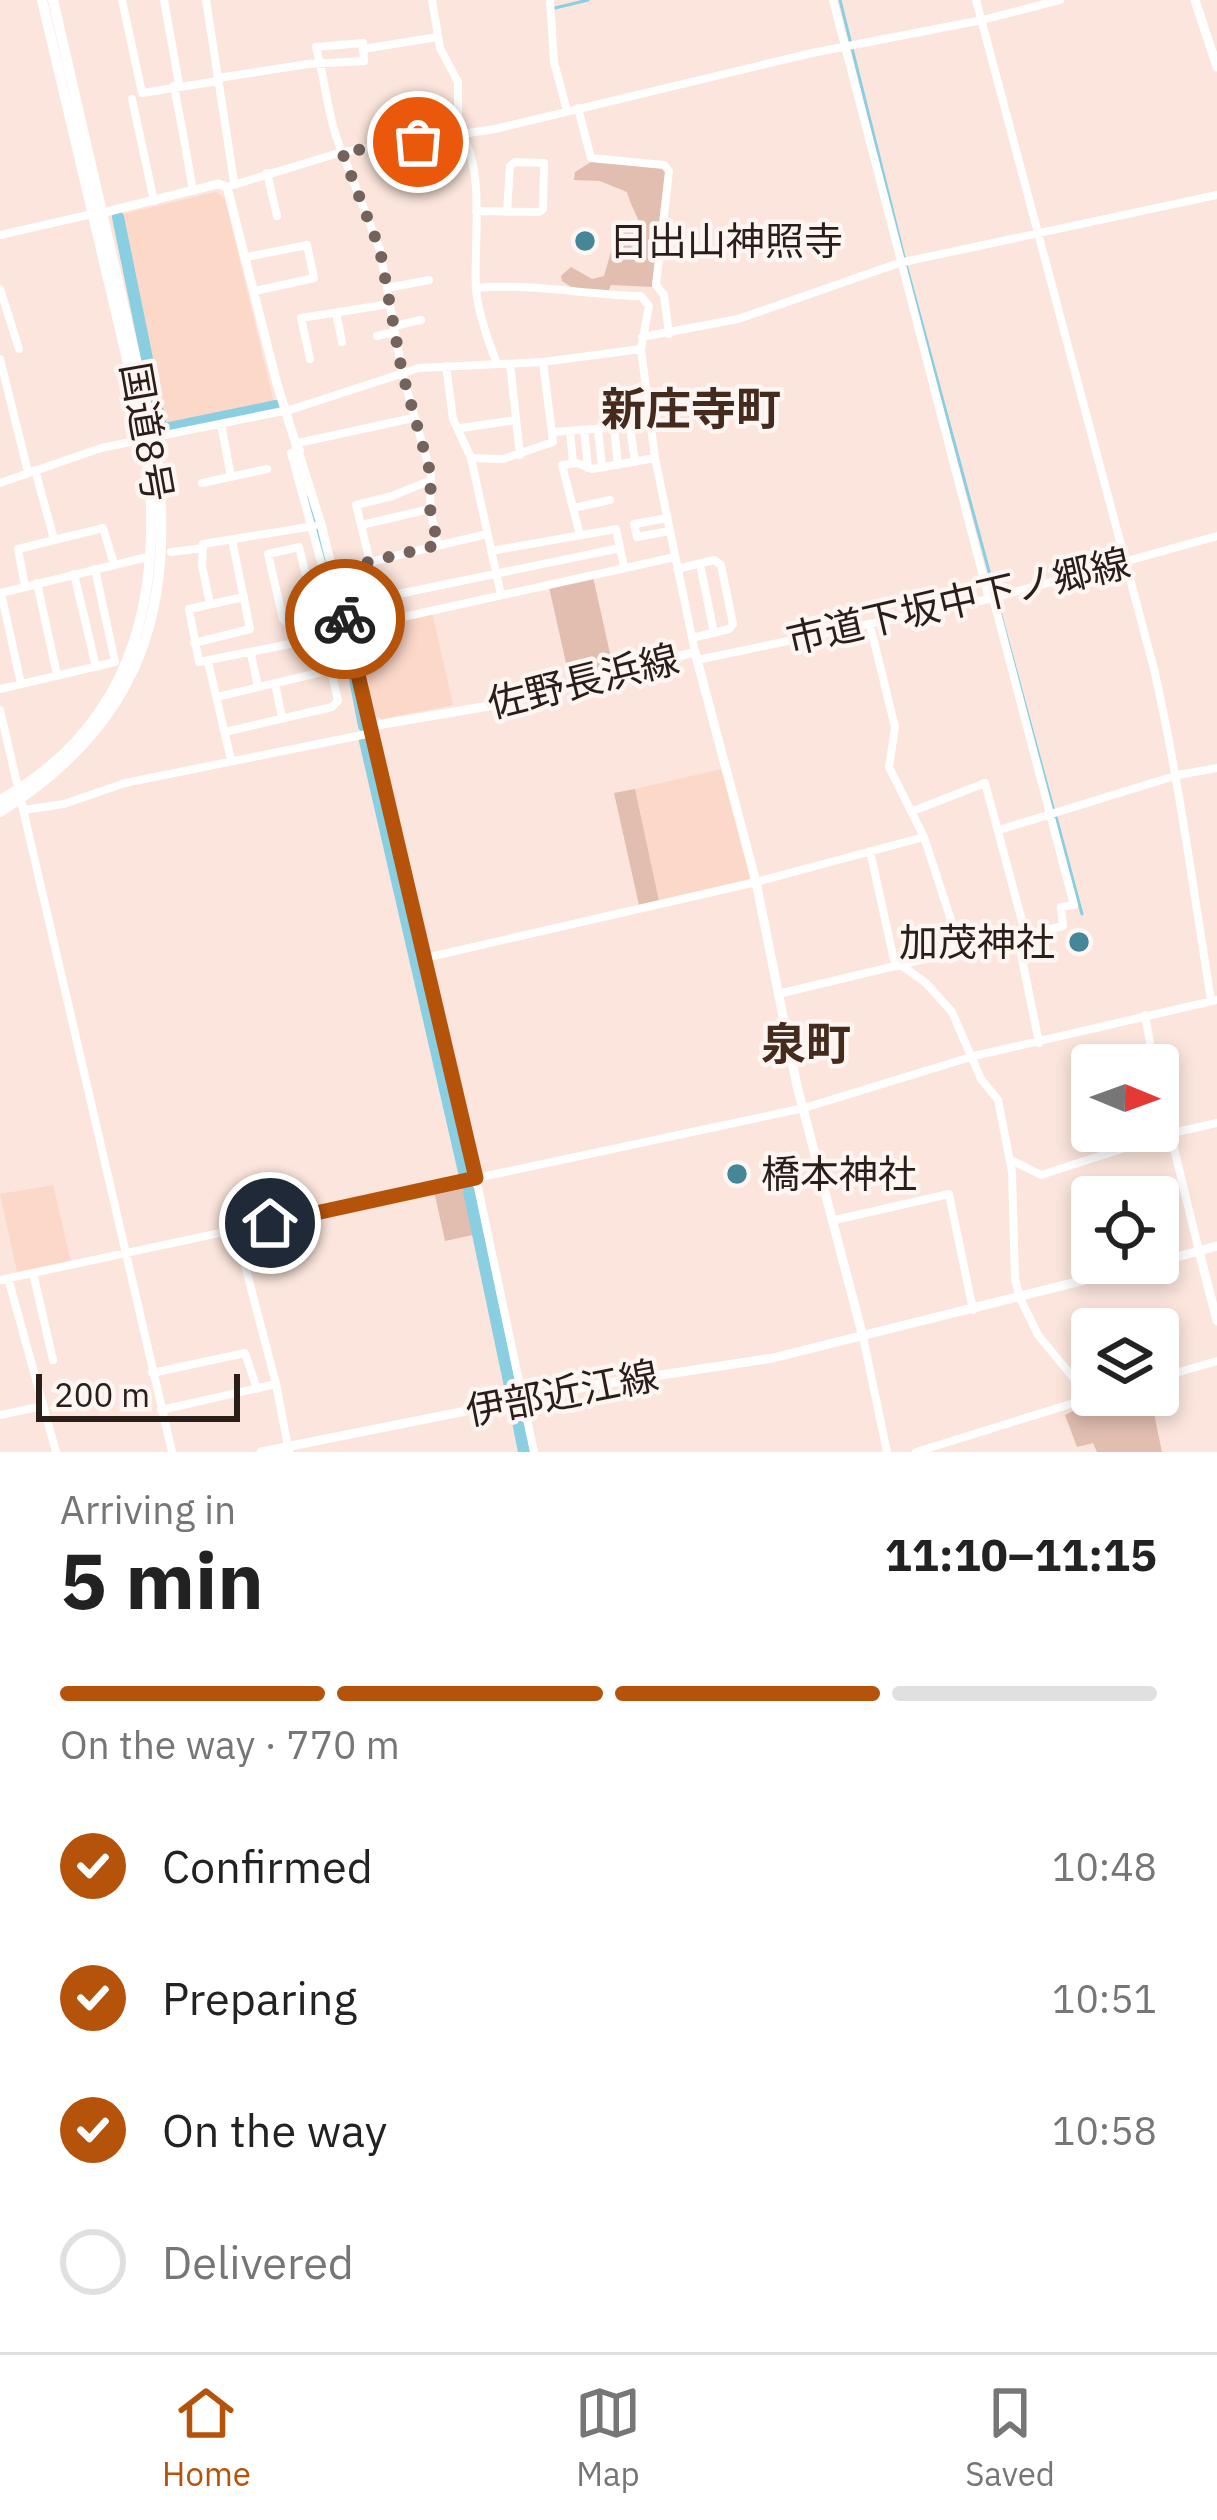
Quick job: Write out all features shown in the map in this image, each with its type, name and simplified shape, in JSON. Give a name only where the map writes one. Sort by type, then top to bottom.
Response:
[{"type":"highway","name":"国道8号","points":[[42,0],[98,213]]},
{"type":"highway","name":"国道8号","points":[[0,812],[21,800],[83,746],[111,710],[141,652],[163,564],[162,499],[53,0]]},
{"type":"highway","name":"国道8号","points":[[0,800],[21,800]]},
{"type":"main road","points":[[1196,0],[1217,68]]},
{"type":"main road","points":[[98,213],[230,184],[329,572],[358,664],[371,730]]},
{"type":"main road","name":"佐野長浜線","points":[[371,730],[696,656],[756,882],[804,1108],[863,1337]]},
{"type":"main road","points":[[1179,1256],[1217,1246]]},
{"type":"main road","points":[[1199,1251],[1217,1321]]},
{"type":"main road","points":[[863,1337],[1073,1284]]},
{"type":"main road","name":"伊部近江線","points":[[261,1452],[639,1377],[773,1358],[863,1337]]},
{"type":"street","points":[[122,0],[142,93],[321,63],[364,61],[363,43],[316,47],[321,63],[326,106],[376,235],[429,481],[438,545]]},
{"type":"street","points":[[164,0],[193,191]]},
{"type":"street","points":[[206,0],[230,184],[342,152],[462,135],[1060,0]]},
{"type":"street","points":[[432,0],[437,37],[458,82],[457,122],[471,156],[476,211],[476,289],[496,364]]},
{"type":"street","points":[[550,0],[554,62],[567,111]]},
{"type":"street","points":[[778,994],[1063,926],[1061,908],[1074,905],[832,0]]},
{"type":"street","points":[[56,1452],[4,1279],[804,1108],[974,1056],[1214,1000],[1190,876],[1178,775],[1126,561],[976,0]]},
{"type":"street","points":[[363,49],[437,37]]},
{"type":"street","points":[[132,99],[154,200]]},
{"type":"street","points":[[578,108],[591,158],[664,165],[669,171],[656,285],[664,295],[669,334]]},
{"type":"street","points":[[476,211],[507,212],[543,209],[544,163],[510,166],[507,212]]},
{"type":"street","points":[[267,173],[277,216]]},
{"type":"street","points":[[642,337],[738,319],[904,262],[1217,195]]},
{"type":"street","points":[[0,235],[98,213]]},
{"type":"street","points":[[247,257],[307,245],[314,278],[255,291]]},
{"type":"street","points":[[387,288],[429,280]]},
{"type":"street","points":[[476,289],[518,285],[580,295],[641,296],[649,306],[640,350],[655,458],[696,656]]},
{"type":"street","points":[[0,292],[19,349]]},
{"type":"street","points":[[310,359],[301,318],[390,304]]},
{"type":"street","points":[[336,313],[342,342]]},
{"type":"street","points":[[376,336],[421,320]]},
{"type":"street","points":[[0,483],[86,452],[286,410],[402,372],[640,350]]},
{"type":"street","points":[[0,359],[54,539]]},
{"type":"street","points":[[471,458],[520,455],[553,442],[543,362]]},
{"type":"street","points":[[510,364],[520,455]]},
{"type":"street","points":[[446,366],[453,419],[471,458],[501,595]]},
{"type":"street","points":[[297,449],[413,418]]},
{"type":"street","points":[[461,428],[516,419]]},
{"type":"street","points":[[220,424],[231,477]]},
{"type":"street","points":[[552,432],[650,424]]},
{"type":"street","points":[[630,427],[634,462]]},
{"type":"street","points":[[614,428],[618,465]]},
{"type":"street","points":[[598,429],[602,467]]},
{"type":"street","points":[[570,430],[573,464]]},
{"type":"street","points":[[584,430],[588,468]]},
{"type":"street","points":[[580,535],[562,465],[602,467],[655,458]]},
{"type":"street","points":[[202,483],[267,469]]},
{"type":"street","points":[[429,481],[356,505],[379,598],[620,548]]},
{"type":"street","points":[[573,508],[610,500]]},
{"type":"street","points":[[361,525],[430,509]]},
{"type":"street","points":[[667,518],[634,524],[637,537],[669,531]]},
{"type":"street","points":[[210,604],[203,544],[317,525]]},
{"type":"street","points":[[25,586],[18,549],[54,539],[103,528],[114,564]]},
{"type":"street","points":[[491,551],[616,529],[624,567]]},
{"type":"street","points":[[264,534],[268,554],[286,623],[316,616],[299,547],[268,554]]},
{"type":"street","points":[[307,577],[487,534]]},
{"type":"street","name":"市道下坂中下ノ郷線","points":[[696,656],[994,597],[1217,536]]},
{"type":"street","points":[[194,643],[250,629],[232,539]]},
{"type":"street","points":[[171,552],[203,548]]},
{"type":"street","points":[[345,630],[675,557]]},
{"type":"street","points":[[21,684],[1,597],[4,591],[143,558]]},
{"type":"street","points":[[677,569],[714,560],[721,565],[728,592],[733,623],[729,629],[692,638]]},
{"type":"street","points":[[700,564],[714,633]]},
{"type":"street","points":[[0,689],[96,668],[116,659],[95,569]]},
{"type":"street","points":[[74,574],[96,668]]},
{"type":"street","points":[[37,583],[58,676]]},
{"type":"street","points":[[225,732],[336,706],[325,641],[320,638],[208,662],[196,660],[187,611],[244,597]]},
{"type":"street","points":[[870,625],[895,727],[889,767],[924,837],[956,951]]},
{"type":"street","points":[[250,654],[258,687]]},
{"type":"street","points":[[208,662],[231,760]]},
{"type":"street","points":[[217,698],[358,664]]},
{"type":"street","points":[[275,683],[282,718]]},
{"type":"street","points":[[0,710],[172,1452]]},
{"type":"street","points":[[21,800],[371,730],[476,1178],[534,1452]]},
{"type":"street","points":[[999,830],[1178,775],[1217,768]]},
{"type":"street","points":[[913,811],[985,783],[1022,937],[1039,1043]]},
{"type":"street","points":[[424,958],[756,882],[924,837]]},
{"type":"street","points":[[871,851],[898,964],[926,982],[952,1012],[981,1079],[998,1100],[1010,1159],[1015,1280],[1039,1335],[1071,1370]]},
{"type":"street","points":[[1144,1016],[1150,1044]]},
{"type":"street","points":[[1179,1132],[1217,1123]]},
{"type":"street","points":[[1010,1159],[1041,1175],[1112,1152]]},
{"type":"street","points":[[1173,1152],[1199,1251]]},
{"type":"street","points":[[835,1220],[949,1194],[973,1310]]},
{"type":"street","points":[[236,1231],[289,1450]]},
{"type":"street","points":[[33,1273],[53,1360]]},
{"type":"street","points":[[863,1337],[886,1452]]},
{"type":"street","points":[[152,1373],[245,1353],[256,1389]]},
{"type":"street","points":[[1179,1372],[1217,1361]]},
{"type":"street","points":[[161,1410],[276,1384]]},
{"type":"street","points":[[916,1452],[1071,1404]]},
{"type":"street","points":[[0,1414],[44,1406]]},
{"type":"shaded area","points":[[591,162],[667,171],[654,287],[611,285],[608,292],[577,291],[562,281],[571,267],[592,279],[604,276],[615,238],[628,220],[634,225],[631,252],[640,259],[643,250],[643,234],[627,192],[600,181],[574,180],[575,172]]},
{"type":"shaded area","points":[[216,192],[225,199],[274,403],[165,428],[123,259],[128,249],[119,215]]},
{"type":"shaded area","points":[[593,577],[613,667],[570,681],[549,587]]},
{"type":"shaded area","points":[[432,612],[453,705],[382,719],[376,716],[356,628]]},
{"type":"shaded area","points":[[722,769],[751,879],[659,901],[635,789]]},
{"type":"shaded area","points":[[635,789],[659,901],[639,905],[614,793]]},
{"type":"shaded area","points":[[463,1184],[473,1235],[445,1241],[434,1191]]},
{"type":"shaded area","points":[[53,1185],[71,1262],[17,1272],[0,1194]]},
{"type":"shaded area","points":[[1065,1415],[1154,1416],[1162,1452],[1097,1452],[1093,1443],[1077,1447]]},
{"type":"waterway","points":[[555,8],[588,0]]},
{"type":"waterway","points":[[840,0],[904,257],[1053,808]]},
{"type":"waterway","points":[[118,217],[161,427],[276,406]]},
{"type":"waterway","points":[[310,501],[326,564]]},
{"type":"waterway","points":[[354,674],[364,726]]},
{"type":"waterway","points":[[365,741],[464,1172]]},
{"type":"waterway","points":[[1056,817],[1082,914]]},
{"type":"waterway","points":[[469,1191],[511,1391]]},
{"type":"waterway","points":[[516,1411],[524,1452]]},
{"type":"way so far","points":[[345,619],[332,571],[438,545],[430,509],[431,475],[402,372],[380,250],[342,152],[418,142]]},
{"type":"place","name":"日出山神照寺","points":[[585,241]]},
{"type":"place","name":"加茂神社","points":[[1079,942]]},
{"type":"place","name":"橋本神社","points":[[737,1174]]},
{"type":"district","name":"新庄寺町","points":[[691,409]]},
{"type":"district","name":"泉町","points":[[806,1044]]},
{"type":"route","points":[[270,1223],[476,1178],[345,619]]}]
